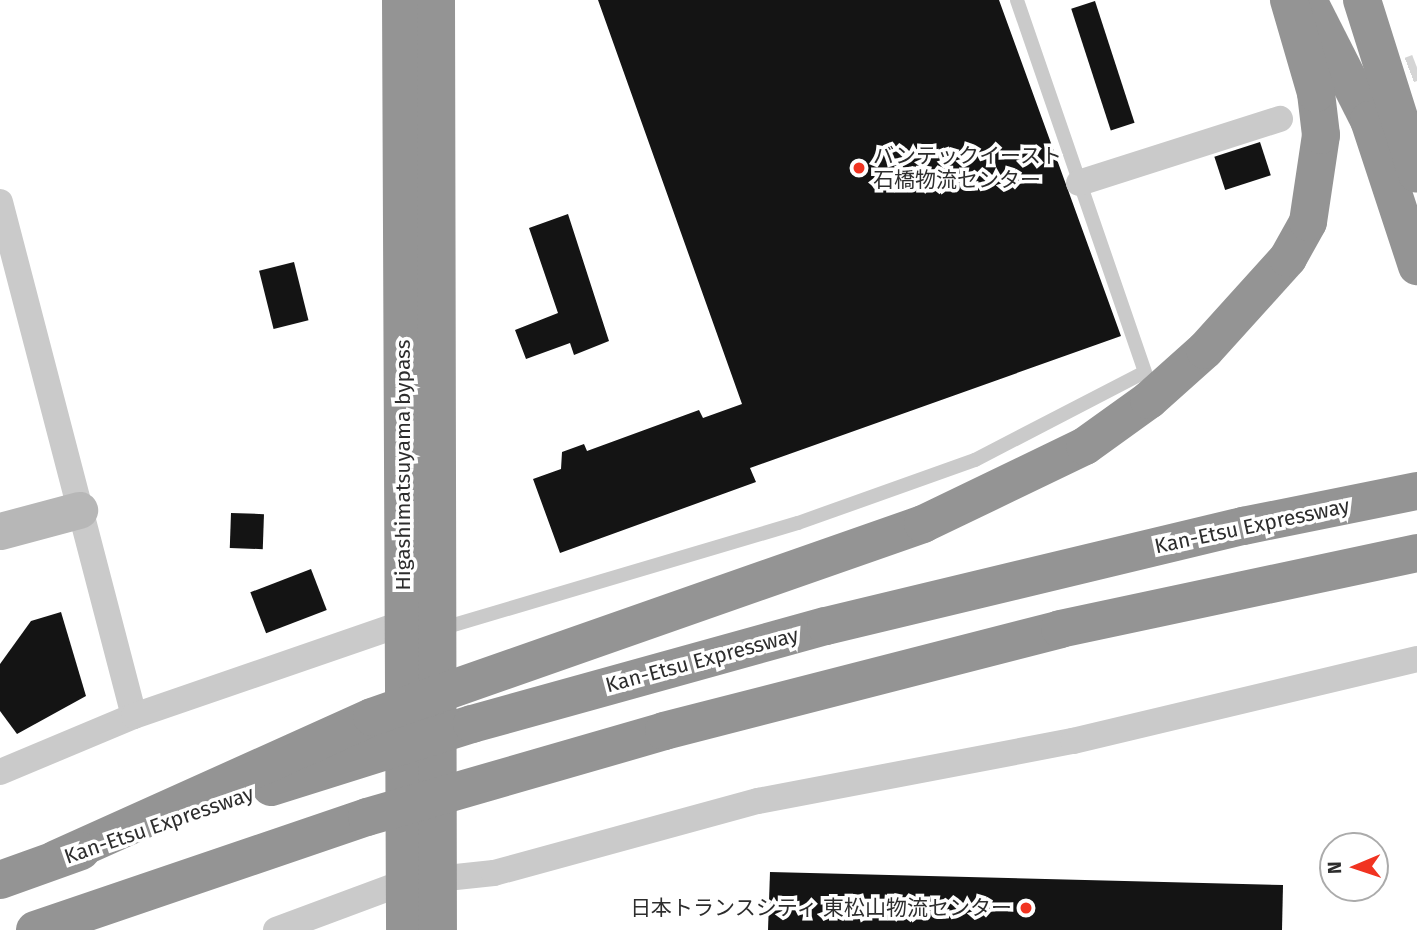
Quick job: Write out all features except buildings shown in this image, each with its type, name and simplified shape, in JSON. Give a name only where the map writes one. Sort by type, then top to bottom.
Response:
[{"type":"highway","name":"Higashimatsuyama bypass","points":[[401,0],[420,627],[421,880],[405,930]]},
{"type":"highway","name":"Higashimatsuyama bypass","points":[[420,627],[436,164],[436,0]]},
{"type":"highway","points":[[436,164],[457,103],[460,0]]},
{"type":"highway","points":[[371,736],[473,683],[923,524],[1085,446],[1149,400],[1254,300],[1288,258],[1308,222],[1319,178],[1321,135],[1316,93],[1289,0]]},
{"type":"highway","points":[[1308,0],[1369,120],[1417,267]]},
{"type":"highway","points":[[1362,0],[1417,174]]},
{"type":"highway","points":[[1370,0],[1417,85]]},
{"type":"highway","name":"Kan-Etsu Expressway","points":[[0,880],[371,736],[472,724],[983,587],[1417,491]]},
{"type":"highway","points":[[35,930],[367,817],[842,684],[1060,629],[1417,553]]},
{"type":"highway","points":[[842,684],[1417,571]]},
{"type":"highway","name":"Higashimatsuyama bypass","points":[[421,880],[438,930]]},
{"type":"street","points":[[1079,183],[1280,119]]},
{"type":"street","points":[[0,202],[134,716]]},
{"type":"street","points":[[0,531],[79,510]]},
{"type":"street","points":[[0,772],[134,716],[420,627]]},
{"type":"street","points":[[276,930],[421,880],[494,873],[758,801],[1073,741],[1417,659]]},
{"type":"lane","points":[[420,627],[798,523],[975,460],[1145,372],[1017,0]]},
{"type":"tunnel","points":[[1373,84],[1417,67]]},
{"type":"place","name":"バンテックイースト 石橋物流センター","points":[[859,168]]},
{"type":"place","name":"日本トランスシティ 東松山物流センター","points":[[1026,908]]}]
